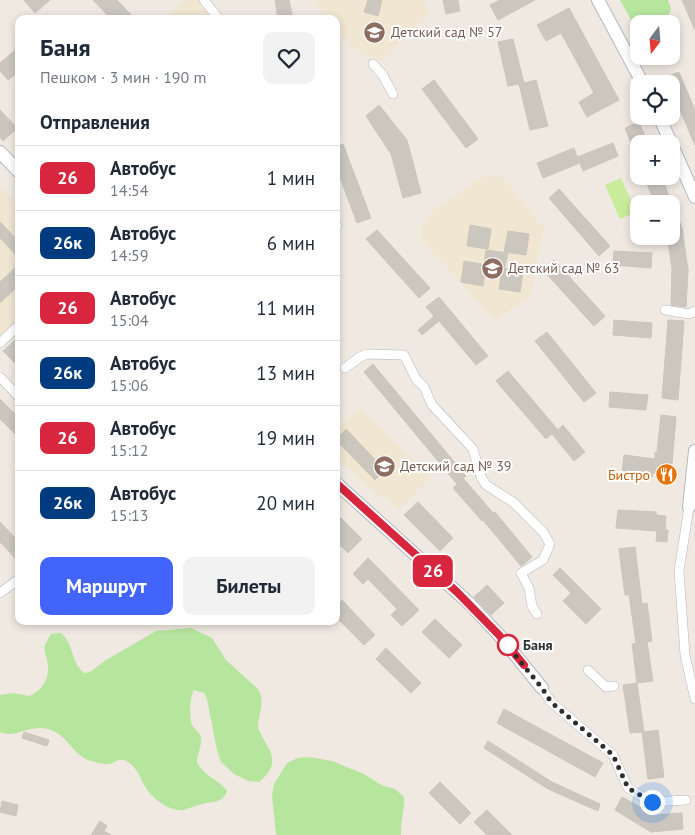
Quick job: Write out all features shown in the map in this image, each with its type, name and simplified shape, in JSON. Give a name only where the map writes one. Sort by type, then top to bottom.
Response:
[{"type":"street","points":[[204,0],[216,15]]},
{"type":"street","points":[[598,0],[638,75]]},
{"type":"street","points":[[373,64],[382,74],[394,94]]},
{"type":"street","points":[[663,125],[695,197]]},
{"type":"street","points":[[0,152],[15,168]]},
{"type":"street","points":[[665,310],[689,314],[695,311]]},
{"type":"street","points":[[0,343],[15,329]]},
{"type":"street","points":[[345,368],[360,357],[368,354],[404,355],[416,379],[424,387],[432,405],[473,449],[481,478],[486,486],[513,502],[543,532],[550,544],[543,560],[521,573],[529,588],[532,606],[537,614]]},
{"type":"street","points":[[0,377],[15,393]]},
{"type":"street","points":[[695,451],[679,571],[685,655],[695,699]]},
{"type":"street","points":[[340,487],[470,604],[499,635],[551,702],[613,755],[628,788],[652,802],[686,800]]},
{"type":"street","points":[[0,593],[15,582]]},
{"type":"street","points":[[588,670],[606,687],[614,686]]},
{"type":"shaded area","points":[[185,0],[199,0],[210,15],[169,15]]},
{"type":"shaded area","name":"Детский сад № 57","points":[[314,0],[425,0],[429,13],[381,61],[360,53],[340,33],[340,15],[325,15]]},
{"type":"shaded area","name":"Детский сад № 63","points":[[495,175],[504,179],[544,228],[530,296],[499,319],[494,319],[422,241],[422,225],[431,212],[481,178]]},
{"type":"shaded area","points":[[0,186],[15,201],[15,322],[0,336]]},
{"type":"shaded area","name":"Детский сад № 39","points":[[360,407],[431,478],[399,510],[385,496],[381,499],[340,459],[340,426]]},
{"type":"green space","points":[[620,0],[668,0],[671,9],[669,15],[630,15],[630,18]]},
{"type":"green space","points":[[621,178],[630,198],[630,215],[620,219],[605,185]]},
{"type":"green space","points":[[191,628],[212,638],[226,660],[258,689],[262,704],[258,728],[272,756],[271,768],[267,775],[259,782],[248,781],[234,774],[221,762],[207,699],[204,693],[194,690],[190,712],[191,721],[201,737],[197,762],[203,771],[220,783],[227,791],[220,800],[184,810],[173,809],[157,800],[146,788],[133,766],[124,760],[106,764],[86,759],[76,752],[60,735],[48,729],[34,728],[11,734],[0,732],[0,695],[13,693],[30,696],[43,686],[48,671],[44,647],[51,634],[61,633],[65,637],[77,664],[84,673],[90,672],[106,660],[156,631]]},
{"type":"green space","points":[[310,757],[332,761],[364,774],[383,786],[395,789],[404,797],[401,835],[276,835],[272,796],[274,784],[287,763],[298,758]]},
{"type":"building","points":[[24,0],[50,0],[35,13]]},
{"type":"building","points":[[93,0],[117,0],[131,15],[107,15]]},
{"type":"building","points":[[275,0],[289,0],[292,15],[277,15]]},
{"type":"building","points":[[368,0],[382,0],[378,16],[364,12]]},
{"type":"building","points":[[443,0],[458,0],[460,11],[446,14]]},
{"type":"building","points":[[500,0],[535,0],[498,20],[490,5]]},
{"type":"building","points":[[682,0],[695,0],[695,30]]},
{"type":"building","points":[[569,8],[619,100],[587,117],[579,102],[594,93],[561,33],[546,41],[537,25]]},
{"type":"building","points":[[513,39],[524,83],[536,80],[548,126],[530,130],[519,84],[508,86],[498,42]]},
{"type":"building","points":[[15,50],[15,74],[8,80],[0,71],[0,63]]},
{"type":"building","points":[[679,72],[695,110],[695,145],[680,110],[680,75],[671,75]]},
{"type":"building","points":[[434,80],[478,139],[466,148],[422,89]]},
{"type":"building","points":[[379,105],[407,140],[421,193],[403,198],[391,154],[366,116]]},
{"type":"building","points":[[0,110],[15,126],[15,130],[3,141],[0,137]]},
{"type":"building","points":[[632,125],[640,125],[644,135],[630,135],[630,141],[625,128]]},
{"type":"building","points":[[613,143],[618,156],[583,171],[580,163],[543,178],[537,163],[574,148],[577,157]]},
{"type":"building","points":[[343,144],[371,218],[357,223],[340,178],[340,145]]},
{"type":"building","points":[[648,185],[665,185],[669,195],[651,195]]},
{"type":"building","points":[[559,189],[610,246],[599,256],[549,198]]},
{"type":"building","points":[[0,222],[15,238],[15,254],[0,238]]},
{"type":"building","points":[[680,223],[688,270],[686,307],[671,305],[672,268],[668,245],[680,245]]},
{"type":"building","points":[[470,225],[491,229],[488,249],[467,246]]},
{"type":"building","points":[[377,230],[430,288],[419,298],[366,239]]},
{"type":"building","points":[[508,231],[529,234],[526,255],[504,252]]},
{"type":"building","points":[[486,250],[508,253],[505,267],[484,264]]},
{"type":"building","points":[[614,251],[652,253],[651,268],[613,265]]},
{"type":"building","points":[[554,260],[605,316],[594,326],[543,270]]},
{"type":"building","points":[[464,261],[486,265],[483,286],[461,282]]},
{"type":"building","points":[[15,268],[15,289],[0,303],[0,282]]},
{"type":"building","points":[[502,268],[523,271],[520,292],[499,289]]},
{"type":"building","points":[[439,297],[488,356],[476,365],[439,321],[422,335],[418,330],[434,316],[426,307]]},
{"type":"building","points":[[614,320],[652,323],[651,338],[613,335]]},
{"type":"building","points":[[668,320],[684,321],[678,400],[662,398]]},
{"type":"building","points":[[547,332],[596,393],[584,402],[535,341]]},
{"type":"building","points":[[15,340],[15,363],[3,351]]},
{"type":"building","points":[[373,364],[466,476],[463,478],[493,513],[495,512],[532,557],[524,564],[521,566],[483,520],[453,488],[457,484],[364,372]]},
{"type":"building","points":[[508,371],[558,430],[563,425],[585,452],[574,461],[552,434],[546,439],[496,381]]},
{"type":"building","points":[[610,392],[648,395],[646,410],[609,407]]},
{"type":"building","points":[[0,399],[15,414],[15,434],[0,419]]},
{"type":"building","points":[[661,415],[676,417],[671,475],[653,473],[652,477],[622,473],[624,455],[655,459]]},
{"type":"building","points":[[346,429],[385,470],[375,480],[340,444],[340,436]]},
{"type":"building","points":[[418,502],[453,538],[440,551],[404,515]]},
{"type":"building","points":[[618,510],[656,512],[656,515],[666,516],[665,530],[668,530],[667,542],[656,541],[657,531],[616,528]]},
{"type":"building","points":[[340,517],[362,539],[348,553],[340,545]]},
{"type":"building","points":[[0,522],[15,538],[15,558],[0,542]]},
{"type":"building","points":[[635,547],[642,604],[647,603],[652,641],[647,642],[653,681],[637,683],[632,644],[636,643],[629,595],[625,595],[619,549]]},
{"type":"building","points":[[368,558],[419,610],[402,626],[391,615],[397,609],[368,579],[363,584],[353,574]]},
{"type":"building","points":[[560,568],[601,609],[586,624],[563,601],[571,593],[553,575]]},
{"type":"building","points":[[487,585],[504,603],[491,615],[474,597]]},
{"type":"building","points":[[342,600],[375,635],[364,645],[340,621],[340,602]]},
{"type":"building","points":[[435,619],[462,645],[449,658],[422,632]]},
{"type":"building","points":[[386,648],[421,683],[411,693],[376,659]]},
{"type":"building","points":[[637,683],[644,732],[658,730],[664,777],[648,779],[642,732],[630,733],[623,685]]},
{"type":"building","points":[[504,709],[603,763],[595,777],[497,723]]},
{"type":"building","points":[[24,732],[49,740],[47,746],[22,738]]},
{"type":"building","points":[[488,741],[552,782],[600,804],[598,811],[548,789],[484,748]]},
{"type":"building","points":[[440,782],[471,813],[460,824],[429,793]]},
{"type":"building","points":[[622,797],[654,815],[682,813],[683,829],[651,832],[615,810]]},
{"type":"building","points":[[2,801],[18,805],[16,816],[0,812]]},
{"type":"building","points":[[487,810],[512,835],[487,835],[474,822]]},
{"type":"building","points":[[100,821],[107,826],[104,831],[111,835],[91,835]]},
{"type":"bus line","name":"26","points":[[340,487],[457,592],[499,635],[524,665]]},
{"type":"place","name":"Детский сад № 57","points":[[375,32]]},
{"type":"place","name":"Детский сад № 63","points":[[492,268]]},
{"type":"place","name":"Детский сад № 39","points":[[384,466]]},
{"type":"place","name":"Бистро","points":[[666,475]]},
{"type":"place","name":"Баня","points":[[508,645]]},
{"type":"route","points":[[508,645],[506,644],[551,702],[613,755],[628,788],[652,802]]}]
